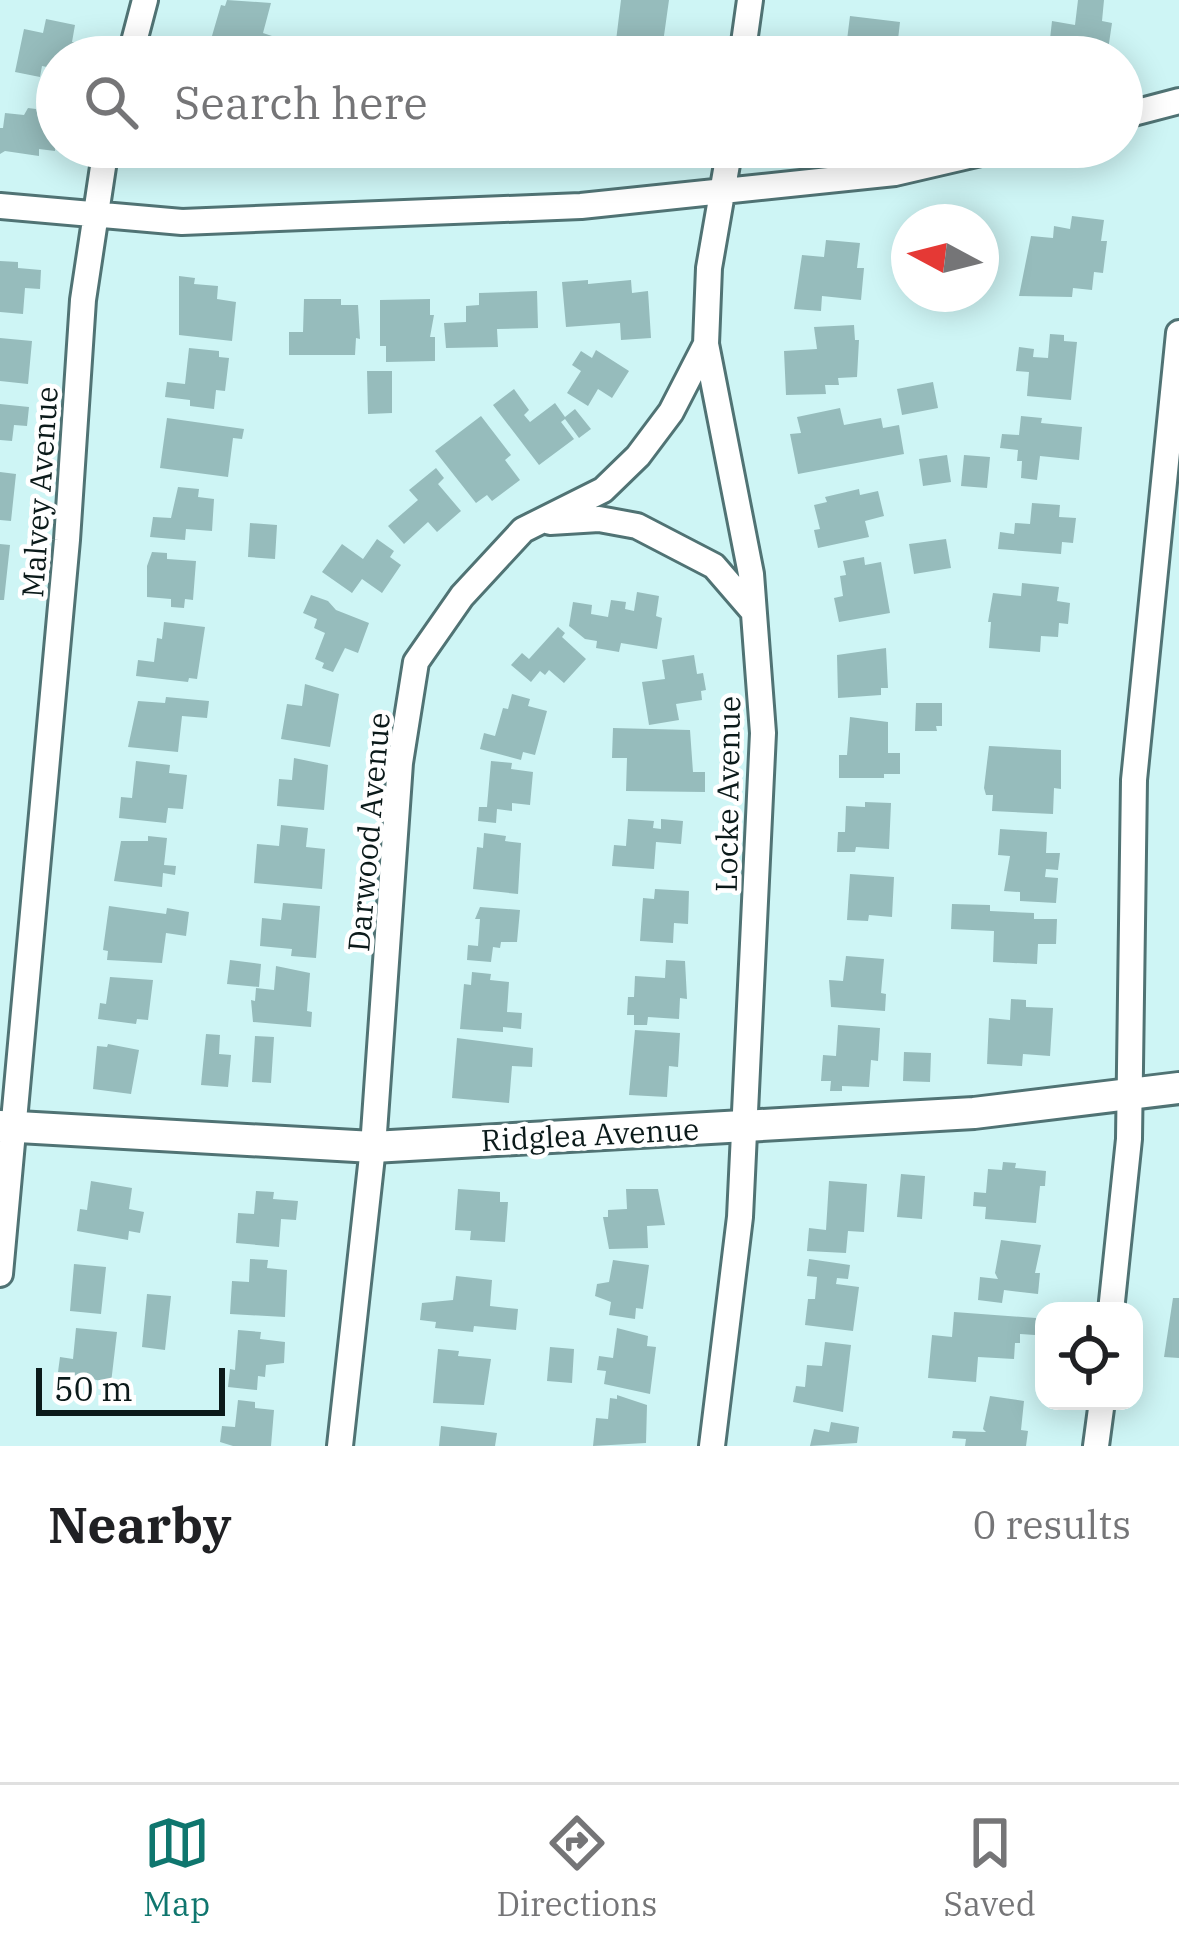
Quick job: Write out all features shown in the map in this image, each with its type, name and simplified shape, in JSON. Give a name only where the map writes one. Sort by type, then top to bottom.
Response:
[{"type":"street","points":[[136,36],[145,0]]},
{"type":"street","points":[[745,36],[750,0]]},
{"type":"street","points":[[1143,110],[1179,101]]},
{"type":"street","name":"Malvey Avenue","points":[[0,1274],[6,1127],[102,168]]},
{"type":"street","name":"Locke Avenue","points":[[712,1446],[740,1216],[763,733],[751,574],[706,344],[709,268],[727,168]]},
{"type":"street","points":[[0,206],[182,222],[472,212],[581,206],[916,168]]},
{"type":"street","points":[[1112,1302],[1130,1094],[1134,780],[1179,333]]},
{"type":"street","name":"Darwood Avenue","points":[[340,1446],[373,1147],[400,763],[416,662],[462,596],[523,530],[603,490],[638,456],[671,412],[706,344]]},
{"type":"street","points":[[542,522],[599,518],[637,526],[714,566],[752,610]]},
{"type":"street","name":"Ridglea Avenue","points":[[6,1127],[373,1147],[974,1113],[1179,1088]]},
{"type":"street","points":[[1096,1446],[1101,1410]]},
{"type":"building","points":[[227,0],[271,3],[263,33],[272,36],[212,36],[221,5]]},
{"type":"building","points":[[621,0],[669,0],[664,36],[617,36]]},
{"type":"building","points":[[1078,0],[1104,0],[1102,21],[1112,23],[1110,36],[1050,36],[1052,21],[1075,25]]},
{"type":"building","points":[[850,16],[900,22],[898,36],[848,36]]},
{"type":"building","points":[[46,19],[75,25],[73,36],[36,36],[36,76],[15,72],[24,29],[43,33]]},
{"type":"building","points":[[28,108],[36,109],[36,156],[0,154],[5,113],[24,115]]},
{"type":"building","points":[[1072,216],[1104,220],[1103,273],[1094,272],[1092,290],[1073,288],[1072,297],[1019,296],[1031,236],[1053,238],[1054,226],[1070,229]]},
{"type":"building","points":[[826,240],[860,243],[861,300],[822,296],[821,311],[794,309],[802,255],[824,257]]},
{"type":"building","points":[[0,261],[41,270],[40,289],[25,288],[23,314],[0,312]]},
{"type":"building","points":[[179,276],[195,278],[194,284],[218,286],[217,299],[236,302],[232,341],[179,335]]},
{"type":"building","points":[[588,280],[588,284],[631,280],[632,293],[648,291],[651,338],[621,340],[620,323],[566,327],[562,282]]},
{"type":"building","points":[[537,291],[538,328],[497,329],[498,347],[446,348],[444,323],[466,322],[466,306],[479,305],[479,293]]},
{"type":"building","points":[[304,299],[341,299],[341,305],[358,305],[360,339],[356,338],[355,355],[289,355],[289,332],[303,332]]},
{"type":"building","points":[[430,299],[435,361],[386,362],[386,346],[380,346],[380,300]]},
{"type":"building","points":[[854,325],[855,340],[859,340],[857,377],[838,378],[839,385],[825,385],[826,394],[786,395],[784,351],[817,349],[814,327]]},
{"type":"building","points":[[1050,334],[1077,342],[1071,400],[1027,396],[1029,372],[1016,371],[1019,347],[1034,349],[1033,357],[1048,358]]},
{"type":"building","points":[[0,338],[32,341],[28,384],[0,381]]},
{"type":"building","points":[[189,348],[219,351],[219,357],[229,358],[225,391],[216,390],[214,409],[165,397],[167,382],[185,384]]},
{"type":"building","points":[[596,350],[629,371],[612,398],[598,389],[588,406],[567,393],[581,371],[572,365],[581,351],[592,358]]},
{"type":"building","points":[[367,371],[392,371],[392,413],[368,414]]},
{"type":"building","points":[[933,382],[938,408],[902,415],[897,389]]},
{"type":"building","points":[[514,389],[529,410],[524,415],[530,422],[555,403],[565,417],[575,409],[591,429],[579,438],[565,419],[561,422],[574,439],[539,465],[493,405]]},
{"type":"building","points":[[0,404],[29,407],[27,426],[14,425],[12,441],[0,440]]},
{"type":"building","points":[[840,408],[844,425],[881,418],[883,428],[899,425],[904,454],[798,474],[790,434],[801,433],[797,417]]},
{"type":"building","points":[[481,416],[511,455],[505,460],[520,480],[492,501],[487,495],[476,503],[435,451]]},
{"type":"building","points":[[1021,416],[1082,427],[1079,460],[1040,456],[1037,480],[1021,478],[1018,450],[1000,448],[1002,434],[1019,435]]},
{"type":"building","points":[[167,418],[244,429],[242,439],[233,438],[228,477],[160,468]]},
{"type":"building","points":[[947,455],[951,482],[923,486],[919,459]]},
{"type":"building","points":[[964,455],[990,457],[987,488],[961,486]]},
{"type":"building","points":[[436,468],[444,478],[438,484],[461,511],[437,532],[428,522],[404,544],[388,526],[418,500],[409,490]]},
{"type":"building","points":[[0,472],[16,474],[11,521],[0,520]]},
{"type":"building","points":[[178,487],[199,489],[198,497],[214,499],[212,531],[186,529],[185,540],[150,537],[153,517],[171,518]]},
{"type":"building","points":[[859,489],[860,495],[878,491],[884,516],[865,521],[869,537],[818,548],[814,530],[820,529],[814,505],[827,502],[825,497]]},
{"type":"building","points":[[1032,503],[1060,505],[1059,517],[1076,518],[1073,543],[1062,542],[1061,554],[998,549],[1000,532],[1014,534],[1015,523],[1030,524]]},
{"type":"building","points":[[250,523],[277,525],[275,559],[248,557]]},
{"type":"building","points":[[377,539],[394,551],[390,557],[401,565],[382,593],[362,579],[352,593],[322,572],[342,544],[363,559]]},
{"type":"building","points":[[946,539],[951,568],[914,574],[909,544]]},
{"type":"building","points":[[0,544],[10,545],[4,600],[0,600]]},
{"type":"building","points":[[152,552],[167,553],[167,559],[196,561],[193,600],[185,599],[184,608],[171,607],[171,599],[147,597]]},
{"type":"building","points":[[864,557],[865,565],[881,562],[890,613],[839,622],[834,598],[843,596],[843,561]]},
{"type":"building","points":[[1022,583],[1059,587],[1057,601],[1070,603],[1068,624],[1059,623],[1058,637],[1041,636],[1040,652],[989,648],[993,593],[1021,596]]},
{"type":"building","points":[[637,592],[659,596],[656,616],[662,618],[657,649],[621,643],[619,652],[596,648],[597,641],[585,639],[569,626],[573,602],[592,605],[591,614],[608,617],[611,600],[626,602],[625,609],[634,611]]},
{"type":"building","points":[[311,595],[369,623],[358,653],[345,648],[333,672],[315,659],[325,633],[314,628],[317,619],[303,613]]},
{"type":"building","points":[[164,622],[205,627],[197,679],[136,676],[138,660],[154,662]]},
{"type":"building","points":[[558,627],[586,659],[564,683],[549,670],[545,675],[540,671],[531,682],[511,665],[522,653],[529,659]]},
{"type":"building","points":[[886,648],[888,688],[881,688],[881,695],[838,698],[837,655]]},
{"type":"building","points":[[694,655],[697,674],[703,673],[706,690],[701,691],[702,700],[676,704],[679,720],[649,725],[642,682],[665,679],[662,660]]},
{"type":"building","points":[[305,684],[339,694],[330,747],[281,739],[287,704],[302,706]]},
{"type":"building","points":[[512,694],[530,699],[528,706],[547,711],[535,755],[523,752],[521,760],[480,749],[484,733],[495,736]]},
{"type":"building","points":[[166,697],[209,701],[207,718],[182,716],[178,752],[128,747],[138,701],[165,703]]},
{"type":"building","points":[[916,703],[942,703],[942,726],[936,726],[937,731],[915,731]]},
{"type":"building","points":[[850,717],[888,722],[888,753],[900,753],[900,774],[839,778],[839,755],[847,755]]},
{"type":"building","points":[[613,728],[690,730],[693,772],[705,772],[705,792],[626,791],[627,758],[612,758]]},
{"type":"building","points":[[989,746],[1061,750],[1061,789],[1054,788],[1053,814],[992,811],[993,795],[986,795],[984,788]]},
{"type":"building","points":[[294,758],[328,765],[324,810],[277,806],[279,779],[292,780]]},
{"type":"building","points":[[136,761],[170,765],[169,773],[187,775],[183,809],[168,808],[166,823],[119,818],[121,797],[132,798]]},
{"type":"building","points":[[491,761],[533,772],[530,805],[512,803],[512,811],[497,809],[496,823],[478,821],[479,807],[487,807]]},
{"type":"building","points":[[865,802],[891,803],[889,849],[856,847],[855,852],[837,852],[838,832],[845,832],[846,806],[865,807]]},
{"type":"building","points":[[628,819],[654,821],[653,828],[661,829],[661,819],[683,821],[681,844],[656,842],[654,869],[612,866],[614,845],[626,846]]},
{"type":"building","points":[[281,825],[308,828],[306,847],[325,849],[322,889],[254,883],[257,844],[279,846]]},
{"type":"building","points":[[1000,829],[1047,832],[1046,853],[1060,853],[1058,870],[1046,869],[1045,877],[1058,878],[1056,903],[1020,901],[1020,892],[1004,891],[1010,856],[998,855]]},
{"type":"building","points":[[484,833],[521,843],[518,894],[473,889],[477,847],[483,848]]},
{"type":"building","points":[[148,836],[167,838],[164,865],[176,866],[175,875],[163,873],[162,887],[114,881],[121,841],[148,841]]},
{"type":"building","points":[[850,874],[894,877],[892,917],[847,920]]},
{"type":"building","points":[[655,889],[689,891],[688,924],[674,923],[673,943],[640,941],[643,898],[654,899]]},
{"type":"building","points":[[283,903],[320,906],[316,958],[291,956],[292,949],[260,946],[262,918],[281,920]]},
{"type":"building","points":[[952,904],[990,905],[990,911],[1057,919],[1056,944],[1038,944],[1037,964],[993,962],[994,931],[951,929]]},
{"type":"building","points":[[109,906],[166,914],[167,908],[189,912],[186,936],[166,933],[162,963],[107,960],[108,951],[103,950]]},
{"type":"building","points":[[480,907],[520,910],[517,942],[493,947],[491,962],[467,960],[468,945],[478,946],[480,919],[475,919]]},
{"type":"building","points":[[846,956],[884,959],[881,993],[886,994],[885,1011],[831,1007],[829,980],[843,981]]},
{"type":"building","points":[[230,960],[261,964],[259,987],[227,984]]},
{"type":"building","points":[[666,960],[685,961],[687,999],[680,998],[679,1019],[648,1017],[647,1025],[634,1025],[634,1015],[627,1015],[635,976],[665,978]]},
{"type":"building","points":[[276,966],[310,973],[307,1011],[312,1012],[311,1027],[253,1022],[251,1000],[255,1001],[256,988],[274,990]]},
{"type":"building","points":[[472,972],[509,982],[507,1012],[522,1013],[521,1029],[460,1029],[464,984],[471,985]]},
{"type":"building","points":[[110,977],[153,980],[148,1020],[137,1019],[136,1024],[98,1019]]},
{"type":"building","points":[[1011,999],[1026,1000],[1026,1007],[1053,1008],[1050,1056],[1023,1054],[1022,1066],[987,1064],[989,1018],[1010,1020]]},
{"type":"building","points":[[838,1025],[880,1028],[878,1061],[871,1060],[869,1087],[842,1086],[842,1091],[830,1091],[831,1081],[821,1081],[823,1055],[836,1056]]},
{"type":"building","points":[[635,1030],[680,1033],[678,1067],[669,1066],[667,1097],[629,1095]]},
{"type":"building","points":[[206,1034],[220,1035],[219,1054],[231,1055],[228,1087],[201,1085]]},
{"type":"building","points":[[255,1036],[274,1037],[271,1083],[252,1082]]},
{"type":"building","points":[[457,1038],[533,1048],[532,1067],[512,1066],[509,1103],[452,1098]]},
{"type":"building","points":[[97,1046],[139,1050],[131,1094],[93,1089]]},
{"type":"building","points":[[904,1052],[931,1053],[930,1082],[903,1081]]},
{"type":"building","points":[[1003,1162],[1046,1171],[1036,1223],[985,1219],[986,1207],[973,1206],[974,1192],[986,1193],[988,1169],[1002,1170]]},
{"type":"building","points":[[901,1174],[925,1176],[922,1219],[897,1217]]},
{"type":"building","points":[[91,1181],[132,1188],[129,1209],[144,1212],[140,1233],[129,1231],[128,1240],[77,1231],[80,1209],[87,1210]]},
{"type":"building","points":[[829,1181],[867,1184],[864,1232],[848,1231],[846,1253],[807,1251],[809,1228],[826,1230]]},
{"type":"building","points":[[458,1189],[500,1192],[500,1202],[508,1202],[505,1242],[470,1240],[471,1231],[455,1230]]},
{"type":"building","points":[[626,1189],[658,1189],[665,1225],[647,1226],[648,1248],[609,1249],[603,1217],[608,1217],[608,1210],[627,1209]]},
{"type":"building","points":[[256,1191],[274,1192],[273,1199],[298,1201],[296,1220],[281,1219],[279,1247],[236,1243],[238,1213],[254,1214]]},
{"type":"building","points":[[1001,1240],[1041,1245],[1035,1273],[1040,1273],[1038,1294],[1004,1290],[1002,1303],[978,1300],[980,1277],[998,1279]]},
{"type":"building","points":[[250,1259],[268,1260],[267,1268],[287,1270],[285,1317],[230,1314],[232,1281],[249,1282]]},
{"type":"building","points":[[809,1259],[850,1265],[848,1279],[837,1278],[836,1284],[859,1287],[853,1331],[805,1325],[817,1277],[807,1276]]},
{"type":"building","points":[[613,1260],[649,1265],[643,1309],[636,1308],[635,1319],[609,1315],[611,1302],[595,1296],[597,1284],[609,1282]]},
{"type":"building","points":[[74,1264],[106,1267],[101,1314],[70,1311]]},
{"type":"building","points":[[456,1276],[492,1280],[490,1306],[518,1309],[516,1330],[474,1326],[473,1332],[435,1328],[436,1322],[420,1320],[422,1303],[453,1300]]},
{"type":"building","points":[[147,1294],[171,1296],[165,1350],[142,1347]]},
{"type":"building","points":[[1173,1298],[1179,1298],[1179,1358],[1164,1357]]},
{"type":"building","points":[[954,1312],[1035,1318],[1035,1335],[1020,1334],[1014,1359],[978,1357],[976,1382],[928,1378],[932,1335],[952,1337]]},
{"type":"building","points":[[76,1328],[117,1332],[111,1383],[58,1372],[60,1357],[73,1359]]},
{"type":"building","points":[[617,1328],[648,1336],[647,1346],[656,1347],[650,1394],[604,1384],[606,1371],[597,1370],[599,1356],[613,1358]]},
{"type":"building","points":[[238,1330],[261,1332],[260,1339],[285,1342],[284,1363],[266,1365],[265,1377],[258,1376],[257,1390],[228,1387],[230,1369],[235,1370]]},
{"type":"building","points":[[825,1342],[851,1345],[843,1412],[793,1402],[796,1386],[805,1387],[807,1365],[822,1366]]},
{"type":"building","points":[[550,1347],[574,1349],[572,1383],[547,1381]]},
{"type":"building","points":[[438,1349],[491,1359],[484,1405],[433,1403]]},
{"type":"building","points":[[617,1395],[647,1405],[646,1443],[593,1446],[596,1418],[608,1419],[610,1398],[617,1399]]},
{"type":"building","points":[[990,1396],[1024,1401],[1021,1430],[1028,1431],[1026,1446],[965,1446],[966,1439],[952,1438],[953,1431],[986,1432]]},
{"type":"building","points":[[238,1400],[274,1410],[271,1446],[220,1442],[222,1426],[235,1427]]},
{"type":"building","points":[[831,1422],[859,1427],[857,1443],[810,1446],[814,1429],[829,1432]]},
{"type":"building","points":[[441,1426],[497,1433],[495,1446],[439,1446]]}]
